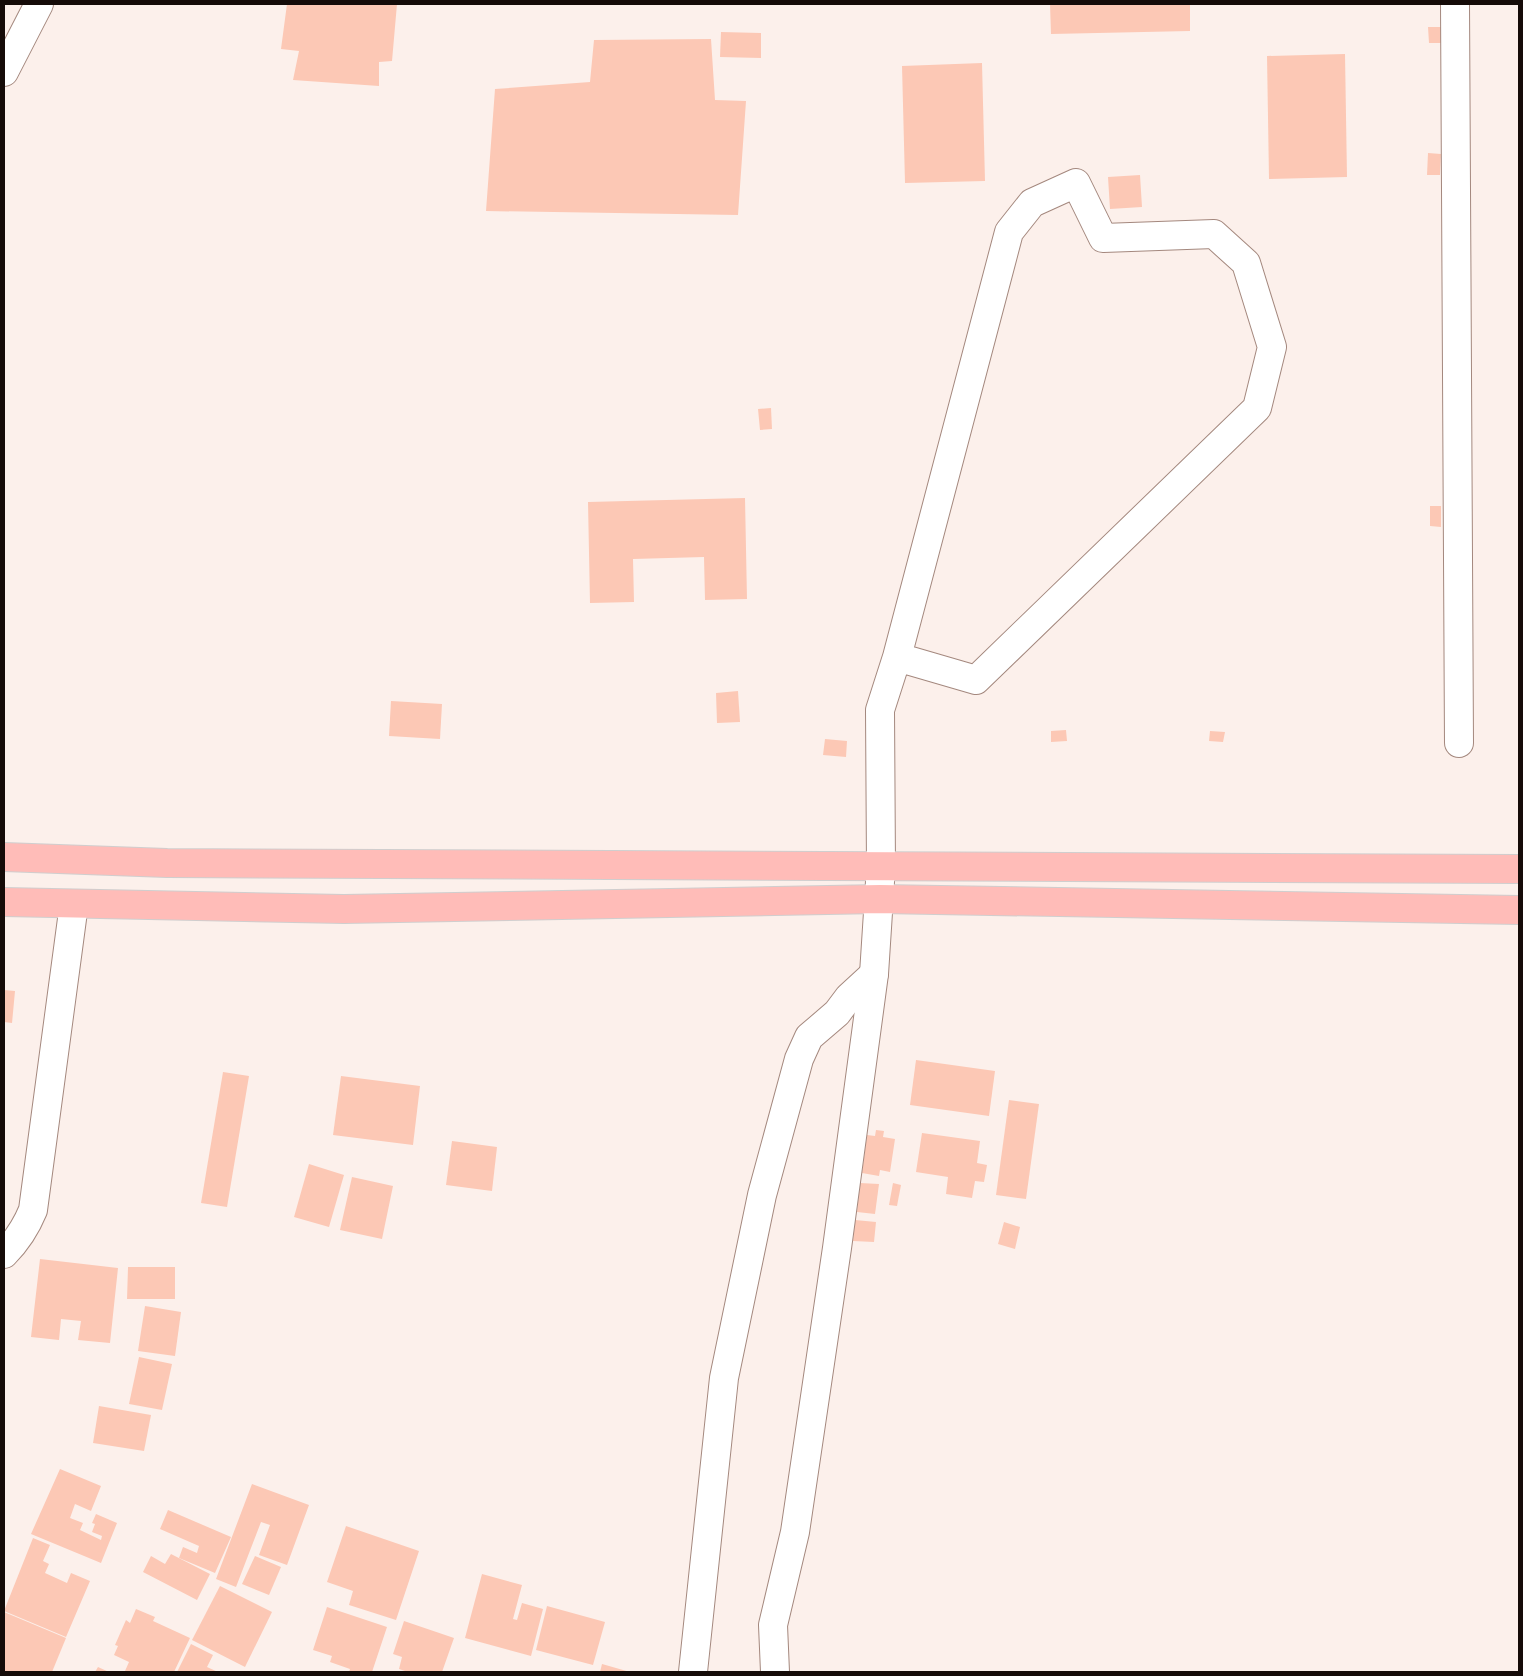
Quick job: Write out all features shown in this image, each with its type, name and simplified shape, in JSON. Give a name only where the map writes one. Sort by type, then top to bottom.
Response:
[{"type":"highway","points":[[4,857],[167,863],[1519,869]]},
{"type":"highway","points":[[4,902],[344,909],[880,899],[1519,910]]},
{"type":"street","points":[[6,63],[39,4]]},
{"type":"street","points":[[1455,4],[1459,743]]},
{"type":"street","points":[[774,1672],[773,1625],[795,1532],[837,1248],[874,974],[882,866],[880,710],[897,657],[1009,232],[1032,202],[1076,183],[1103,238],[1214,234],[1246,263],[1272,347],[1257,408],[976,680],[897,657]]},
{"type":"street","points":[[4,1254],[26,1227],[33,1210],[74,904]]},
{"type":"street","points":[[693,1672],[724,1378],[762,1195],[799,1059],[809,1037],[837,1013],[849,997],[874,974]]},
{"type":"building","points":[[287,4],[397,4],[392,61],[379,62],[379,86],[293,80],[299,51],[281,49]]},
{"type":"building","points":[[1050,4],[1190,4],[1190,31],[1051,34]]},
{"type":"building","points":[[1428,27],[1441,27],[1441,43],[1429,43]]},
{"type":"building","points":[[721,32],[761,33],[761,58],[720,57]]},
{"type":"building","points":[[711,39],[715,100],[746,101],[738,215],[486,211],[495,89],[590,82],[594,40]]},
{"type":"building","points":[[1345,54],[1347,177],[1269,179],[1267,56]]},
{"type":"building","points":[[982,63],[985,181],[905,183],[902,66]]},
{"type":"building","points":[[1428,153],[1441,154],[1440,175],[1427,175]]},
{"type":"building","points":[[1140,175],[1142,207],[1110,209],[1108,177]]},
{"type":"building","points":[[771,408],[772,429],[760,430],[758,409]]},
{"type":"building","points":[[745,498],[747,599],[705,600],[704,557],[633,559],[634,602],[590,603],[588,502]]},
{"type":"building","points":[[1430,506],[1441,506],[1441,527],[1430,526]]},
{"type":"building","points":[[738,691],[740,722],[717,723],[716,693]]},
{"type":"building","points":[[391,701],[442,704],[440,739],[389,736]]},
{"type":"building","points":[[1066,730],[1067,741],[1051,742],[1051,731]]},
{"type":"building","points":[[1210,731],[1225,732],[1223,742],[1209,741]]},
{"type":"building","points":[[825,739],[847,741],[846,757],[823,755]]},
{"type":"building","points":[[4,990],[15,991],[12,1023],[4,1022]]},
{"type":"building","points":[[916,1060],[995,1071],[989,1116],[910,1105]]},
{"type":"building","points":[[223,1072],[249,1076],[227,1207],[201,1203]]},
{"type":"building","points":[[341,1076],[420,1086],[413,1145],[333,1135]]},
{"type":"building","points":[[1009,1100],[1039,1104],[1026,1199],[996,1195]]},
{"type":"building","points":[[876,1130],[884,1131],[883,1137],[895,1139],[890,1172],[880,1170],[879,1176],[862,1173],[867,1135],[875,1136]]},
{"type":"building","points":[[922,1133],[980,1141],[977,1163],[987,1165],[984,1182],[975,1181],[972,1198],[946,1194],[948,1177],[916,1172]]},
{"type":"building","points":[[452,1141],[497,1147],[492,1191],[446,1185]]},
{"type":"building","points":[[309,1164],[344,1175],[329,1227],[294,1217]]},
{"type":"building","points":[[352,1177],[393,1186],[382,1239],[340,1230]]},
{"type":"building","points":[[860,1183],[879,1184],[875,1214],[857,1212]]},
{"type":"building","points":[[893,1183],[901,1185],[897,1206],[889,1205]]},
{"type":"building","points":[[855,1220],[876,1222],[874,1242],[853,1241]]},
{"type":"building","points":[[1004,1222],[1020,1227],[1015,1249],[998,1244]]},
{"type":"building","points":[[40,1259],[118,1268],[110,1343],[78,1340],[81,1321],[61,1319],[59,1340],[31,1337]]},
{"type":"building","points":[[128,1267],[175,1267],[175,1299],[127,1299]]},
{"type":"building","points":[[145,1306],[181,1312],[175,1356],[138,1351]]},
{"type":"building","points":[[139,1357],[172,1364],[162,1410],[129,1404]]},
{"type":"building","points":[[99,1406],[151,1415],[144,1451],[93,1443]]},
{"type":"building","points":[[60,1469],[101,1486],[91,1511],[75,1504],[70,1518],[83,1523],[80,1530],[101,1540],[102,1536],[92,1532],[95,1524],[92,1523],[96,1514],[117,1523],[101,1563],[31,1534]]},
{"type":"building","points":[[252,1484],[309,1505],[287,1565],[259,1555],[270,1525],[261,1522],[236,1587],[216,1579]]},
{"type":"building","points":[[168,1510],[231,1537],[215,1573],[179,1558],[183,1547],[197,1553],[199,1546],[160,1529]]},
{"type":"building","points":[[346,1526],[419,1551],[396,1620],[349,1605],[353,1591],[327,1582]]},
{"type":"building","points":[[33,1538],[50,1545],[43,1561],[49,1564],[45,1573],[67,1583],[71,1573],[90,1581],[66,1637],[4,1611]]},
{"type":"building","points":[[171,1554],[210,1574],[197,1600],[143,1572],[151,1556],[165,1564]]},
{"type":"building","points":[[255,1556],[281,1567],[269,1595],[242,1584]]},
{"type":"building","points":[[482,1574],[522,1585],[513,1619],[517,1620],[522,1603],[543,1609],[531,1656],[465,1638]]},
{"type":"building","points":[[220,1586],[272,1612],[245,1667],[192,1640]]},
{"type":"building","points":[[547,1606],[605,1622],[593,1665],[536,1650]]},
{"type":"building","points":[[327,1607],[387,1627],[372,1672],[349,1672],[350,1669],[330,1662],[332,1656],[313,1650]]},
{"type":"building","points":[[136,1609],[155,1617],[153,1621],[190,1638],[174,1672],[127,1672],[125,1671],[129,1662],[114,1655],[118,1646],[115,1645],[126,1620],[130,1623]]},
{"type":"building","points":[[4,1612],[66,1638],[52,1672],[4,1672]]},
{"type":"building","points":[[404,1621],[454,1638],[442,1672],[408,1672],[399,1669],[402,1657],[393,1654]]},
{"type":"building","points":[[191,1644],[213,1655],[207,1667],[218,1672],[177,1672]]},
{"type":"building","points":[[602,1664],[630,1672],[600,1672]]},
{"type":"building","points":[[98,1667],[109,1672],[95,1672]]}]
